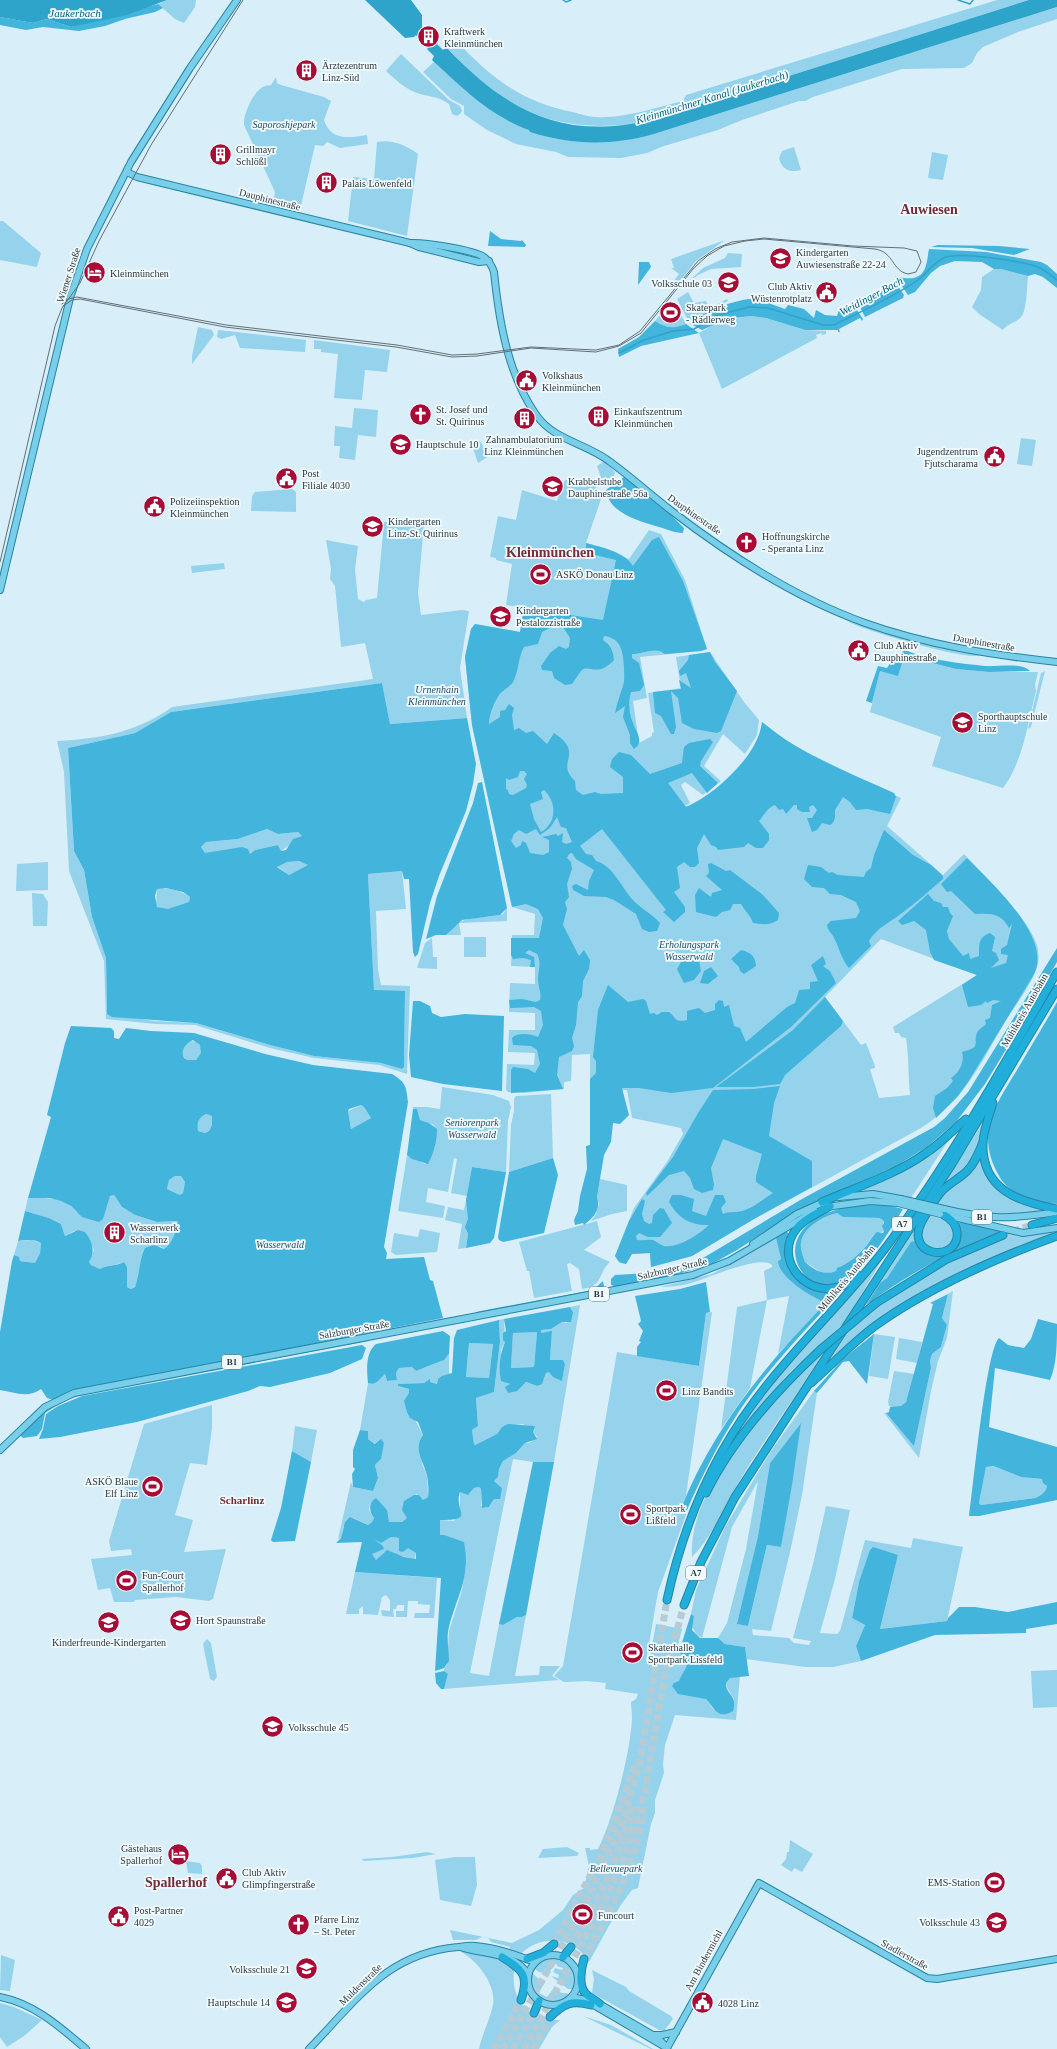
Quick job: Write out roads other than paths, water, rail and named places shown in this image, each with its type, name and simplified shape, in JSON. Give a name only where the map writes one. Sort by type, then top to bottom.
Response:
[{"type":"highway","name":"Mühlkreis Autobahn","points":[[1003,1235],[948,1259],[876,1303],[820,1350],[778,1392],[755,1419],[719,1469],[702,1501],[692,1524],[668,1600],[678,1554],[698,1500],[714,1464],[737,1426],[766,1386],[862,1277],[887,1245],[915,1205],[987,1092],[1057,972]]},
{"type":"highway","name":"Mühlkreis Autobahn","points":[[684,1605],[701,1562],[721,1521],[996,1092],[1057,989]]},
{"type":"highway","points":[[830,1206],[811,1216],[801,1224],[793,1235],[789,1249],[792,1264],[801,1278],[810,1286],[827,1290],[844,1286],[862,1271],[905,1213],[976,1103],[987,1092]]},
{"type":"highway","points":[[942,1212],[951,1219],[955,1226],[956,1239],[954,1245],[947,1251],[935,1253],[927,1250],[919,1241],[918,1234],[921,1222],[941,1192],[973,1163],[983,1142],[996,1092]]},
{"type":"highway","points":[[822,1202],[918,1159],[936,1146],[966,1119]]},
{"type":"highway","points":[[983,1142],[985,1159],[989,1169],[1005,1191],[1029,1204],[1057,1211]]},
{"type":"highway","points":[[1032,1225],[1057,1218]]},
{"type":"highway","points":[[805,1388],[845,1350],[892,1315],[970,1272],[1057,1236]]},
{"type":"highway","points":[[527,1959],[543,1953],[554,1944],[548,1955]]},
{"type":"highway","points":[[562,1957],[571,1947]]},
{"type":"highway","points":[[502,1957],[523,1972],[525,1985],[521,2000],[527,1991],[528,1985]]},
{"type":"highway","points":[[576,1971],[584,1959],[581,1969],[582,1989],[587,1995],[600,2004]]},
{"type":"highway","points":[[534,2012],[538,2001]]},
{"type":"highway","points":[[556,2006],[550,2017],[559,2009],[573,2002],[591,2005]]},
{"type":"main road","name":"Wiener Straße","points":[[0,590],[76,274],[89,244],[127,172],[190,68],[237,0]]},
{"type":"main road","name":"Dauphinestraße","points":[[127,172],[137,177],[410,243],[419,247],[479,262],[489,261],[494,272],[502,328],[518,381],[537,415],[549,428],[604,457],[673,512],[740,558],[832,609],[881,628],[929,642],[1021,659],[1057,662]]},
{"type":"main road","name":"Salzburger Straße","points":[[729,1261],[797,1214],[822,1202],[838,1197],[862,1194],[899,1201],[1023,1232],[1057,1228]]},
{"type":"main road","name":"Salzburger Straße","points":[[0,1450],[45,1407],[74,1393],[680,1278],[703,1272],[729,1261],[808,1214],[830,1206],[870,1201],[899,1201]]},
{"type":"main road","name":"Salzburger Straße","points":[[942,1212],[1005,1219],[1057,1211]]},
{"type":"main road","name":"Stadlerstraße","points":[[759,1883],[928,1978],[937,1979],[1057,1960]]},
{"type":"main road","name":"Am Bindermichl","points":[[667,2048],[759,1883]]},
{"type":"main road","name":"Muldenstraße","points":[[309,2049],[376,1980],[390,1969],[422,1954],[441,1948],[470,1945],[489,1947],[535,1962]]},
{"type":"main road","name":"Muldenstraße","points":[[460,1947],[514,1961],[524,1968],[528,1974]]},
{"type":"main road","points":[[578,1986],[572,1997],[566,2002],[556,2006],[549,2005],[538,2001],[532,1994],[528,1985],[528,1974],[535,1962],[548,1955],[562,1957],[571,1962],[576,1971],[578,1986],[582,1994],[653,2035],[663,2042],[667,2048]]},
{"type":"main road","points":[[0,1997],[19,2003],[45,2016],[86,2049]]},
{"type":"main road","points":[[572,1997],[581,1999],[667,2048]]},
{"type":"main road","points":[[653,2035],[676,2032]]},
{"type":"water","name":"Jaukerbach","points":[[0,0],[167,0],[127,15],[71,27],[47,19],[33,23],[0,17]]},
{"type":"water","points":[[365,0],[411,0],[422,15],[422,29],[414,37],[405,38]]},
{"type":"water","points":[[1029,0],[1057,0],[1057,7],[654,134],[623,141],[576,142],[530,132],[529,130],[502,117],[478,101],[432,60],[434,56],[427,49],[438,37],[439,40],[437,44],[443,50],[446,47],[490,88],[513,103],[537,115],[562,123],[589,126],[618,125],[650,120]]},
{"type":"waterway","points":[[563,0],[566,2],[571,0]]},
{"type":"waterway","points":[[958,0],[970,4],[973,0]]},
{"type":"waterway","name":"Kleinmünchner Kanal (Jaukerbach)","points":[[414,30],[433,49]]},
{"type":"waterway","name":"Weidinger Bach","points":[[619,353],[644,340],[673,331],[694,329],[718,315],[749,307],[768,308],[823,325],[834,325],[908,287],[922,277],[938,261],[946,257],[979,256],[1032,265],[1047,272],[1057,280]]},
{"type":"tunnel","points":[[1003,1235],[1032,1225]]},
{"type":"tunnel","points":[[503,2049],[585,1905],[621,1827],[639,1767],[667,1600]]},
{"type":"tunnel","points":[[524,2049],[601,1909],[624,1859],[645,1792],[664,1678],[684,1605]]},
{"type":"tunnel","points":[[554,1944],[600,1857],[614,1824],[636,1762]]},
{"type":"tunnel","points":[[571,1947],[590,1913],[615,1860],[628,1823],[633,1803]]},
{"type":"tunnel","points":[[584,1959],[613,1905],[629,1867],[640,1828],[643,1808]]},
{"type":"tunnel","points":[[494,2049],[521,2000]]},
{"type":"tunnel","points":[[513,2049],[534,2013]]},
{"type":"tunnel","points":[[533,2049],[550,2017]]},
{"type":"tram line","points":[[0,562],[55,326],[62,308],[80,283],[99,241],[151,145],[243,0]]},
{"type":"tram line","points":[[62,304],[68,299],[77,297],[226,325],[397,345],[452,355],[477,354],[531,347],[596,350],[619,345],[640,331],[698,261],[715,249],[732,242],[764,238],[853,246],[904,248],[917,251],[921,262],[916,272],[908,274],[899,269],[890,257],[875,249],[764,239],[745,241],[724,246],[707,256],[693,269],[641,333],[619,346],[596,352],[531,348],[477,356],[452,357],[396,347],[225,327],[80,299],[72,300],[63,306]]},
{"type":"place","name":"Kraftwerk Kleinmünchen","points":[[429,37]]},
{"type":"place","name":"Ärztezentrum Linz-Süd","points":[[306,71]]},
{"type":"place","name":"Grillmayr Schlößl","points":[[221,155]]},
{"type":"place","name":"Palais Löwenfeld","points":[[327,183]]},
{"type":"place","name":"Kindergarten Auwiesenstraße 22-24","points":[[781,258]]},
{"type":"place","name":"Kleinmünchen","points":[[94,273]]},
{"type":"place","name":"Volksschule 03","points":[[728,283]]},
{"type":"place","name":"Club Aktiv Wüstenrotplatz","points":[[827,292]]},
{"type":"place","name":"Skatepark - Rädlerweg","points":[[671,313]]},
{"type":"place","name":"Volkshaus Kleinmünchen","points":[[527,381]]},
{"type":"place","name":"St. Josef und St. Quirinus","points":[[421,415]]},
{"type":"place","name":"Einkaufszentrum Kleinmünchen","points":[[599,417]]},
{"type":"place","name":"Zahnambulatorium Linz Kleinmünchen","points":[[524,419]]},
{"type":"place","name":"Hauptschule 10","points":[[400,444]]},
{"type":"place","name":"Jugendzentrum Fjutscharama","points":[[994,457]]},
{"type":"place","name":"Post Filiale 4030","points":[[287,479]]},
{"type":"place","name":"Krabbelstube Dauphinestraße 56a","points":[[552,487]]},
{"type":"place","name":"Polizeiinspektion Kleinmünchen","points":[[154,507]]},
{"type":"place","name":"Kindergarten Linz-St. Quirinus","points":[[373,527]]},
{"type":"place","name":"Hoffnungskirche - Speranta Linz","points":[[746,542]]},
{"type":"place","name":"ASKÖ Donau Linz","points":[[540,574]]},
{"type":"place","name":"Kindergarten Pestalozzistraße","points":[[500,616]]},
{"type":"place","name":"Club Aktiv Dauphinestraße","points":[[858,651]]},
{"type":"place","name":"Sporthauptschule Linz","points":[[963,722]]},
{"type":"place","name":"Wasserwerk Scharlinz","points":[[114,1233]]},
{"type":"place","name":"Linz Bandits","points":[[667,1391]]},
{"type":"place","name":"ASKÖ Blaue Elf Linz","points":[[153,1487]]},
{"type":"place","name":"Sportpark Lißfeld","points":[[631,1514]]},
{"type":"place","name":"Fun-Court Spallerhof","points":[[126,1581]]},
{"type":"place","name":"Hort Spaunstraße","points":[[181,1620]]},
{"type":"place","name":"Kinderfreunde-Kindergarten","points":[[109,1622]]},
{"type":"place","name":"Skaterhalle Sportpark Lissfeld","points":[[633,1653]]},
{"type":"place","name":"Volksschule 45","points":[[272,1727]]},
{"type":"place","name":"Gästehaus Spallerhof","points":[[178,1854]]},
{"type":"place","name":"Club Aktiv Glimpfingerstraße","points":[[227,1878]]},
{"type":"place","name":"EMS-Station","points":[[995,1882]]},
{"type":"place","name":"Funcourt","points":[[582,1915]]},
{"type":"place","name":"Post-Partner 4029","points":[[118,1916]]},
{"type":"place","name":"Volksschule 43","points":[[996,1922]]},
{"type":"place","name":"Pfarre Linz – St. Peter","points":[[299,1925]]},
{"type":"place","name":"Volksschule 21","points":[[306,1969]]},
{"type":"place","name":"Hauptschule 14","points":[[286,2002]]},
{"type":"place","name":"4028 Linz","points":[[702,2003]]},
{"type":"district","name":"Auwiesen","points":[[929,209]]},
{"type":"district","name":"Kleinmünchen","points":[[550,552]]},
{"type":"district","name":"Scharlinz","points":[[242,1500]]},
{"type":"district","name":"Spallerhof","points":[[176,1882]]},
{"type":"park label","name":"Saporoshjepark","points":[[284,124]]},
{"type":"park label","name":"Urnenhain Kleinmünchen","points":[[437,694]]},
{"type":"park label","name":"Erholungspark Wasserwald","points":[[689,950]]},
{"type":"park label","name":"Seniorenpark Wasserwald","points":[[472,1128]]},
{"type":"park label","name":"Wasserwald","points":[[280,1244]]},
{"type":"park label","name":"Bellevuepark","points":[[616,1868]]}]
